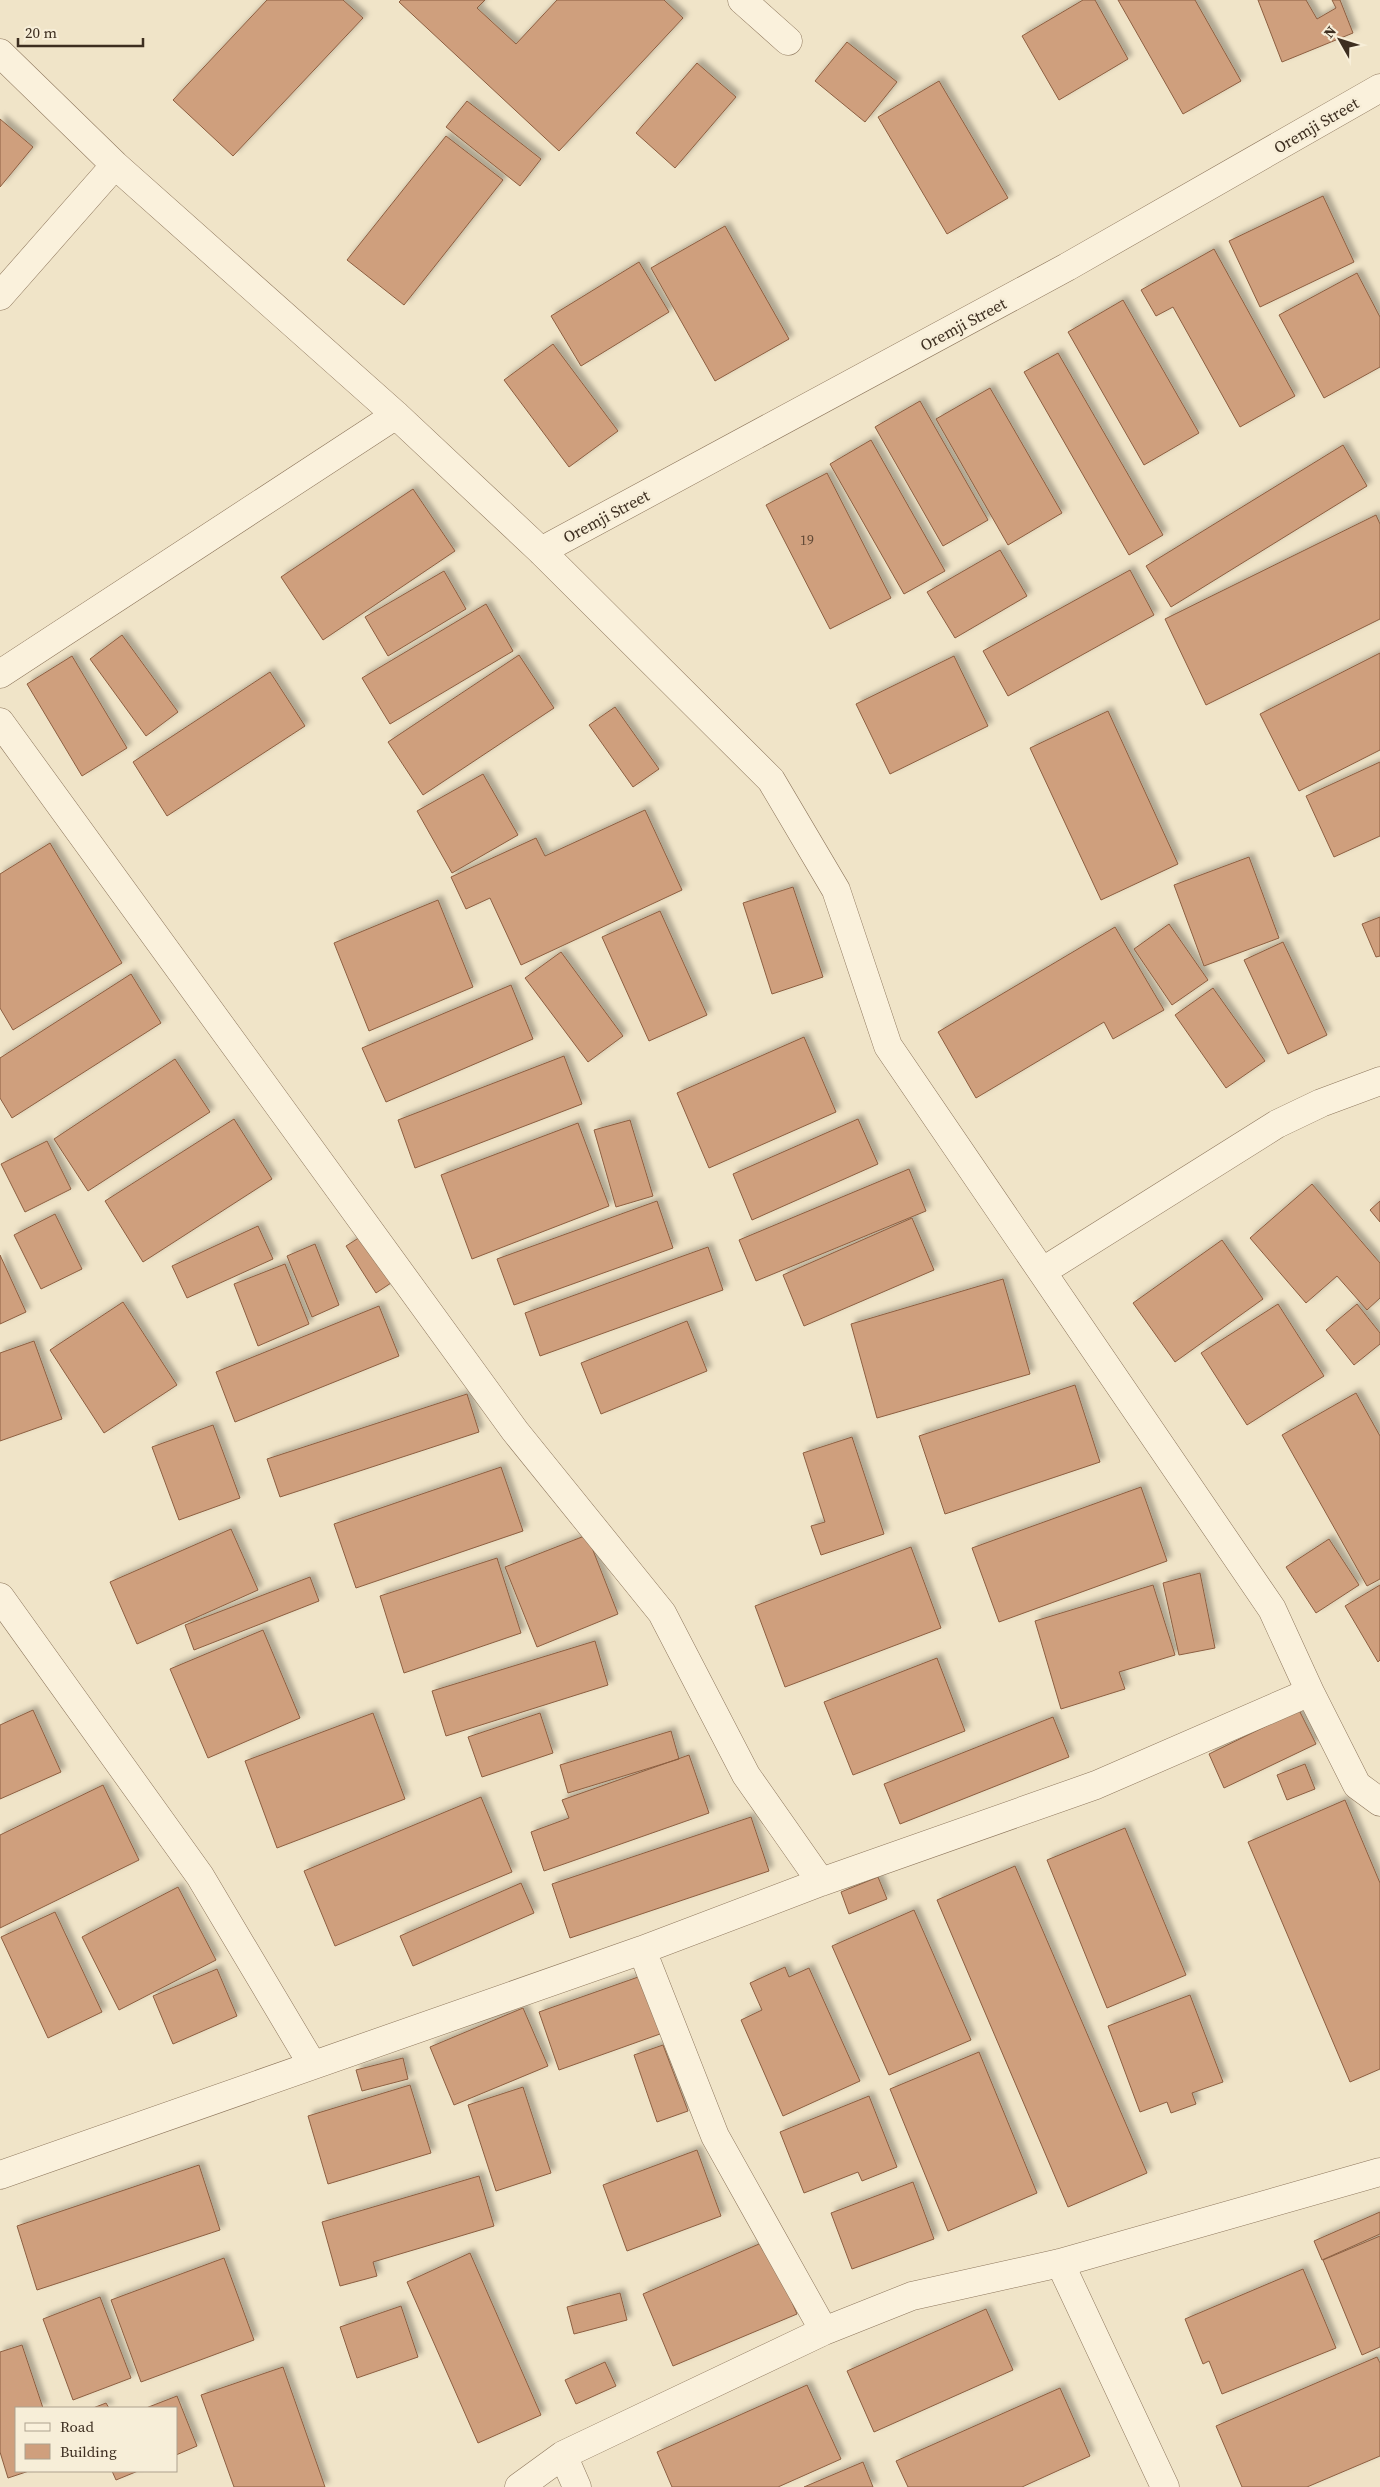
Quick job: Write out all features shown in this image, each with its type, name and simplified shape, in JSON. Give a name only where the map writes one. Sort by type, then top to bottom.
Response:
[{"type":"street","points":[[742,0],[788,41]]},
{"type":"street","points":[[0,53],[115,165],[396,415],[541,551],[770,780],[836,890],[888,1046],[1272,1609],[1310,1692],[1357,1784],[1380,1802]]},
{"type":"street","name":"Oremji Street","points":[[541,551],[1067,268],[1380,88]]},
{"type":"street","points":[[0,296],[115,165]]},
{"type":"street","points":[[0,674],[396,415]]},
{"type":"street","points":[[0,722],[515,1431],[662,1613],[746,1775],[821,1882]]},
{"type":"street","points":[[1042,1271],[1276,1124],[1321,1102],[1380,1081]]},
{"type":"street","points":[[0,1597],[200,1876],[312,2064]]},
{"type":"street","points":[[0,2175],[312,2064],[642,1950],[821,1882],[1096,1785],[1310,1692]]},
{"type":"street","points":[[642,1950],[715,2136],[824,2332]]},
{"type":"street","points":[[518,2487],[562,2455],[824,2332],[912,2296],[1060,2263],[1380,2172]]},
{"type":"street","points":[[1060,2263],[1165,2487]]},
{"type":"street","points":[[562,2455],[577,2487]]},
{"type":"building","points":[[267,0],[343,0],[363,18],[233,156],[173,100]]},
{"type":"building","points":[[401,0],[485,0],[477,8],[516,44],[557,0],[664,0],[683,18],[559,151],[399,2]]},
{"type":"building","points":[[1083,0],[1095,0],[1128,59],[1059,100],[1022,36]]},
{"type":"building","points":[[1118,0],[1195,0],[1241,81],[1183,114]]},
{"type":"building","points":[[1258,0],[1306,0],[1317,19],[1336,8],[1332,0],[1340,0],[1353,33],[1282,62]]},
{"type":"building","points":[[847,42],[897,82],[865,122],[815,81]]},
{"type":"building","points":[[697,63],[736,97],[675,168],[636,133]]},
{"type":"building","points":[[939,81],[1008,198],[947,234],[878,117]]},
{"type":"building","points":[[467,101],[541,159],[520,186],[446,127]]},
{"type":"building","points":[[0,119],[33,147],[0,187]]},
{"type":"building","points":[[446,136],[503,180],[404,305],[347,260]]},
{"type":"building","points":[[1323,196],[1354,262],[1260,307],[1229,241]]},
{"type":"building","points":[[725,226],[789,339],[715,381],[651,268]]},
{"type":"building","points":[[1214,249],[1295,396],[1240,427],[1173,307],[1156,316],[1141,290]]},
{"type":"building","points":[[639,262],[669,312],[581,366],[551,316]]},
{"type":"building","points":[[1357,273],[1380,317],[1380,367],[1324,398],[1279,315]]},
{"type":"building","points":[[1123,300],[1199,433],[1144,465],[1068,332]]},
{"type":"building","points":[[553,344],[618,431],[569,467],[504,380]]},
{"type":"building","points":[[1058,353],[1163,535],[1129,555],[1024,372]]},
{"type":"building","points":[[990,388],[1062,513],[1008,545],[936,419]]},
{"type":"building","points":[[920,401],[988,520],[943,546],[875,427]]},
{"type":"building","points":[[871,440],[945,571],[904,594],[830,464]]},
{"type":"building","points":[[1343,445],[1367,486],[1171,607],[1146,566]]},
{"type":"building","points":[[827,473],[891,598],[830,629],[766,505]]},
{"type":"building","points":[[413,489],[455,551],[323,640],[281,577]]},
{"type":"building","points":[[1376,515],[1380,524],[1380,619],[1206,705],[1165,619]]},
{"type":"building","points":[[1000,550],[1027,596],[955,638],[927,592]]},
{"type":"building","points":[[1130,570],[1154,615],[1008,696],[983,651]]},
{"type":"building","points":[[444,571],[466,609],[388,656],[365,617]]},
{"type":"building","points":[[486,604],[513,651],[390,724],[362,678]]},
{"type":"building","points":[[122,635],[178,712],[146,736],[90,659]]},
{"type":"building","points":[[1380,653],[1380,750],[1299,791],[1260,714]]},
{"type":"building","points":[[519,655],[554,708],[423,795],[388,742]]},
{"type":"building","points":[[72,656],[127,748],[82,776],[27,684]]},
{"type":"building","points":[[954,656],[988,726],[890,774],[856,704]]},
{"type":"building","points":[[270,672],[305,726],[167,816],[133,762]]},
{"type":"building","points":[[615,707],[659,769],[633,787],[589,725]]},
{"type":"building","points":[[1108,711],[1178,864],[1101,900],[1030,748]]},
{"type":"building","points":[[1380,762],[1380,836],[1334,857],[1306,796]]},
{"type":"building","points":[[483,774],[518,835],[452,873],[417,811]]},
{"type":"building","points":[[645,810],[682,890],[521,965],[490,898],[466,909],[451,877],[536,838],[545,856]]},
{"type":"building","points":[[50,843],[122,963],[13,1030],[0,1008],[0,874]]},
{"type":"building","points":[[1249,857],[1279,938],[1204,966],[1174,885]]},
{"type":"building","points":[[793,887],[823,977],[772,994],[743,903]]},
{"type":"building","points":[[438,900],[473,987],[369,1031],[334,943]]},
{"type":"building","points":[[660,911],[707,1015],[649,1041],[602,937]]},
{"type":"building","points":[[1380,917],[1380,956],[1376,957],[1362,924]]},
{"type":"building","points":[[1169,924],[1208,980],[1172,1005],[1134,949]]},
{"type":"building","points":[[1115,927],[1164,1010],[1113,1039],[1104,1022],[976,1098],[938,1032]]},
{"type":"building","points":[[1283,942],[1327,1035],[1288,1054],[1244,960]]},
{"type":"building","points":[[561,952],[623,1036],[588,1062],[525,978]]},
{"type":"building","points":[[131,974],[161,1023],[12,1118],[0,1098],[0,1058]]},
{"type":"building","points":[[511,985],[533,1039],[386,1102],[362,1048]]},
{"type":"building","points":[[1213,988],[1265,1061],[1226,1088],[1175,1015]]},
{"type":"building","points":[[804,1037],[836,1112],[709,1168],[677,1093]]},
{"type":"building","points":[[564,1056],[582,1104],[415,1168],[398,1120]]},
{"type":"building","points":[[175,1059],[210,1112],[88,1191],[54,1139]]},
{"type":"building","points":[[234,1119],[272,1179],[143,1262],[105,1201]]},
{"type":"building","points":[[858,1119],[878,1164],[752,1220],[733,1174]]},
{"type":"building","points":[[630,1120],[653,1196],[616,1207],[594,1130]]},
{"type":"building","points":[[578,1123],[609,1206],[472,1259],[441,1175]]},
{"type":"building","points":[[47,1141],[71,1189],[25,1212],[1,1164]]},
{"type":"building","points":[[909,1169],[926,1211],[756,1281],[739,1240]]},
{"type":"building","points":[[1312,1184],[1380,1263],[1380,1298],[1367,1310],[1337,1276],[1306,1303],[1250,1238]]},
{"type":"building","points":[[657,1201],[673,1248],[514,1305],[497,1259]]},
{"type":"building","points":[[1380,1201],[1380,1222],[1370,1210]]},
{"type":"building","points":[[55,1214],[82,1269],[41,1289],[14,1235]]},
{"type":"building","points":[[912,1218],[934,1270],[804,1326],[783,1275]]},
{"type":"building","points":[[258,1226],[273,1259],[187,1298],[172,1266]]},
{"type":"building","points":[[368,1232],[397,1279],[376,1293],[346,1246]]},
{"type":"building","points":[[1222,1240],[1263,1299],[1175,1362],[1133,1303]]},
{"type":"building","points":[[315,1244],[339,1305],[312,1317],[287,1256]]},
{"type":"building","points":[[708,1247],[723,1290],[540,1356],[525,1313]]},
{"type":"building","points":[[0,1255],[26,1312],[0,1324]]},
{"type":"building","points":[[285,1264],[309,1324],[258,1346],[234,1284]]},
{"type":"building","points":[[1003,1279],[1030,1374],[877,1418],[851,1324]]},
{"type":"building","points":[[123,1302],[177,1385],[104,1433],[50,1350]]},
{"type":"building","points":[[1278,1304],[1324,1376],[1247,1425],[1201,1353]]},
{"type":"building","points":[[1357,1304],[1380,1333],[1380,1344],[1354,1365],[1326,1330]]},
{"type":"building","points":[[379,1306],[399,1356],[235,1422],[216,1372]]},
{"type":"building","points":[[687,1321],[707,1371],[601,1414],[581,1363]]},
{"type":"building","points":[[34,1341],[62,1419],[0,1441],[0,1353]]},
{"type":"building","points":[[1075,1385],[1100,1462],[945,1514],[919,1436]]},
{"type":"building","points":[[1356,1393],[1380,1436],[1380,1579],[1367,1586],[1282,1435]]},
{"type":"building","points":[[467,1394],[479,1432],[280,1497],[267,1459]]},
{"type":"building","points":[[213,1425],[240,1498],[179,1520],[152,1447]]},
{"type":"building","points":[[852,1437],[884,1534],[821,1555],[811,1526],[825,1522],[803,1453]]},
{"type":"building","points":[[501,1467],[523,1531],[356,1588],[334,1524]]},
{"type":"building","points":[[1141,1487],[1167,1561],[999,1622],[972,1548]]},
{"type":"building","points":[[231,1529],[258,1590],[137,1644],[110,1582]]},
{"type":"building","points":[[587,1535],[618,1614],[537,1647],[505,1567]]},
{"type":"building","points":[[1329,1539],[1359,1585],[1316,1613],[1286,1567]]},
{"type":"building","points":[[911,1547],[941,1628],[785,1687],[755,1606]]},
{"type":"building","points":[[497,1558],[521,1633],[404,1673],[380,1596]]},
{"type":"building","points":[[1200,1573],[1215,1648],[1179,1655],[1163,1583]]},
{"type":"building","points":[[310,1577],[319,1601],[194,1650],[185,1625]]},
{"type":"building","points":[[1153,1585],[1175,1655],[1119,1672],[1125,1689],[1061,1709],[1035,1621]]},
{"type":"building","points":[[1380,1585],[1380,1660],[1378,1662],[1345,1606]]},
{"type":"building","points":[[263,1630],[300,1718],[208,1758],[170,1669]]},
{"type":"building","points":[[595,1641],[608,1685],[446,1736],[432,1691]]},
{"type":"building","points":[[937,1658],[965,1731],[853,1775],[824,1702]]},
{"type":"building","points":[[33,1710],[61,1772],[0,1799],[0,1725]]},
{"type":"building","points":[[1299,1710],[1316,1744],[1224,1788],[1209,1754]]},
{"type":"building","points":[[373,1713],[405,1799],[277,1848],[245,1761]]},
{"type":"building","points":[[540,1713],[553,1753],[482,1777],[468,1737]]},
{"type":"building","points":[[1053,1717],[1069,1757],[900,1824],[884,1784]]},
{"type":"building","points":[[671,1731],[679,1759],[568,1793],[560,1765]]},
{"type":"building","points":[[689,1755],[709,1813],[544,1871],[531,1832],[569,1818],[562,1800]]},
{"type":"building","points":[[1305,1764],[1315,1789],[1287,1800],[1277,1775]]},
{"type":"building","points":[[103,1785],[139,1860],[0,1928],[0,1835]]},
{"type":"building","points":[[481,1797],[512,1872],[335,1946],[304,1871]]},
{"type":"building","points":[[1345,1800],[1380,1883],[1380,2069],[1350,2082],[1248,1842]]},
{"type":"building","points":[[751,1817],[769,1871],[570,1938],[552,1884]]},
{"type":"building","points":[[1125,1828],[1186,1975],[1107,2008],[1047,1860]]},
{"type":"building","points":[[1015,1866],[1147,2173],[1068,2207],[937,1900]]},
{"type":"building","points":[[878,1877],[887,1899],[849,1914],[841,1892]]},
{"type":"building","points":[[521,1883],[534,1913],[413,1966],[400,1936]]},
{"type":"building","points":[[178,1887],[216,1960],[119,2010],[82,1937]]},
{"type":"building","points":[[914,1910],[971,2040],[889,2075],[832,1946]]},
{"type":"building","points":[[55,1912],[102,2012],[48,2038],[1,1937]]},
{"type":"building","points":[[785,1967],[789,1977],[809,1968],[860,2081],[783,2116],[741,2020],[762,2010],[750,1983]]},
{"type":"building","points":[[217,1969],[237,2016],[173,2044],[153,1996]]},
{"type":"building","points":[[641,1976],[660,2034],[559,2070],[539,2012]]},
{"type":"building","points":[[1190,1995],[1223,2082],[1192,2093],[1196,2104],[1171,2113],[1167,2102],[1140,2112],[1108,2026]]},
{"type":"building","points":[[523,2008],[548,2066],[454,2105],[430,2047]]},
{"type":"building","points":[[663,2045],[688,2111],[657,2122],[634,2055]]},
{"type":"building","points":[[979,2052],[1037,2193],[948,2231],[890,2089]]},
{"type":"building","points":[[403,2058],[408,2079],[362,2091],[356,2070]]},
{"type":"building","points":[[410,2085],[431,2153],[328,2184],[308,2116]]},
{"type":"building","points":[[523,2087],[551,2173],[496,2191],[468,2105]]},
{"type":"building","points":[[869,2096],[897,2167],[862,2181],[858,2172],[804,2193],[780,2132]]},
{"type":"building","points":[[697,2150],[721,2216],[627,2251],[603,2185]]},
{"type":"building","points":[[199,2165],[220,2230],[37,2290],[17,2226]]},
{"type":"building","points":[[479,2176],[494,2226],[373,2262],[377,2276],[340,2286],[322,2222]]},
{"type":"building","points":[[913,2182],[934,2239],[852,2269],[831,2213]]},
{"type":"building","points":[[1380,2212],[1380,2234],[1322,2260],[1314,2241]]},
{"type":"building","points":[[1380,2236],[1380,2347],[1362,2355],[1323,2260]]},
{"type":"building","points":[[766,2241],[797,2314],[673,2366],[643,2294]]},
{"type":"building","points":[[470,2253],[541,2415],[478,2443],[407,2282]]},
{"type":"building","points":[[224,2258],[254,2340],[141,2382],[111,2300]]},
{"type":"building","points":[[1303,2269],[1336,2348],[1222,2394],[1209,2361],[1203,2364],[1185,2319]]},
{"type":"building","points":[[620,2293],[627,2320],[574,2334],[567,2307]]},
{"type":"building","points":[[100,2297],[131,2378],[73,2400],[43,2319]]},
{"type":"building","points":[[401,2306],[418,2357],[357,2378],[340,2327]]},
{"type":"building","points":[[986,2309],[1013,2370],[874,2432],[847,2371]]},
{"type":"building","points":[[22,2345],[43,2407],[15,2407],[15,2472],[26,2472],[8,2478],[0,2452],[0,2352]]},
{"type":"building","points":[[1377,2357],[1380,2363],[1380,2456],[1307,2487],[1242,2487],[1216,2426]]},
{"type":"building","points":[[605,2362],[616,2386],[576,2404],[565,2380]]},
{"type":"building","points":[[283,2367],[325,2487],[234,2487],[201,2395]]},
{"type":"building","points":[[807,2385],[841,2459],[778,2487],[672,2487],[657,2452]]},
{"type":"building","points":[[1060,2388],[1090,2456],[1022,2487],[908,2487],[896,2461]]},
{"type":"building","points":[[177,2396],[197,2446],[178,2454],[178,2407],[149,2407]]},
{"type":"building","points":[[106,2403],[108,2407],[96,2407]]},
{"type":"building","points":[[863,2462],[873,2487],[804,2487]]},
{"type":"building","points":[[112,2472],[136,2472],[116,2480]]}]
